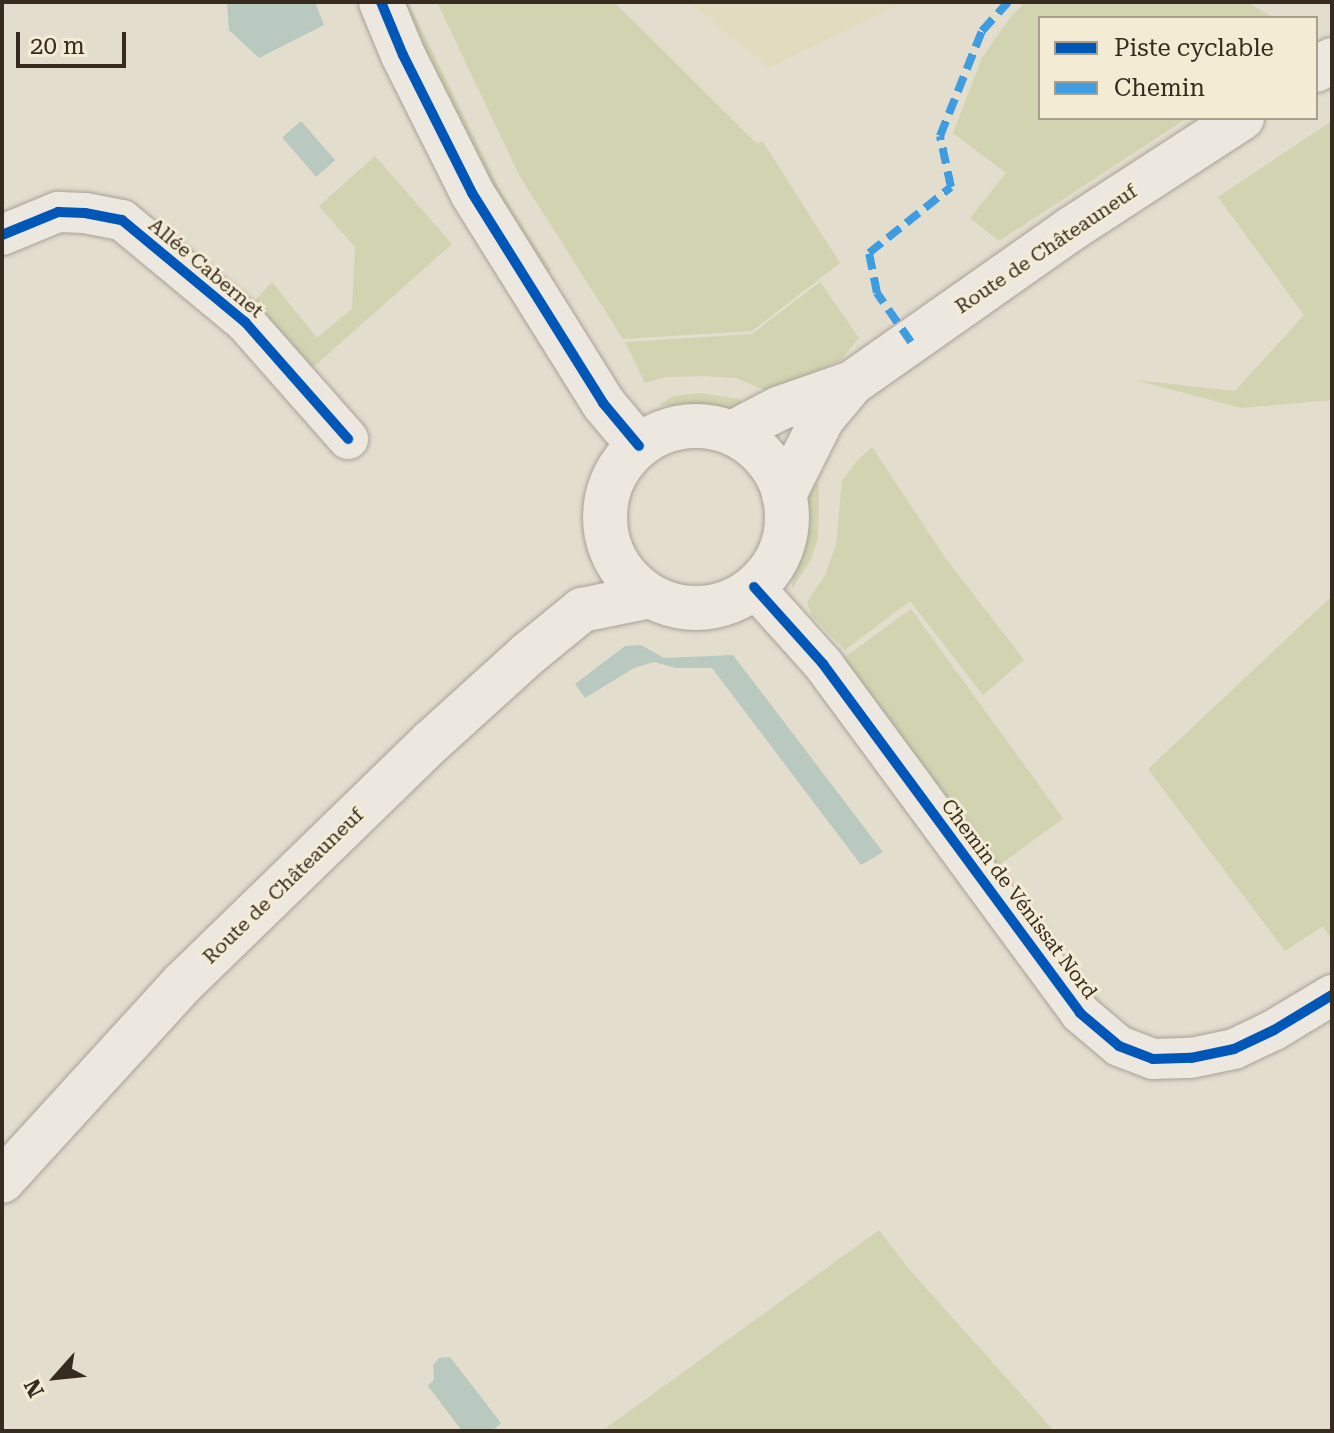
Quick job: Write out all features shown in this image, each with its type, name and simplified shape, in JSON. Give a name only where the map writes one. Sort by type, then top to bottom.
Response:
[{"type":"main road","points":[[381,2],[403,55],[472,193],[603,403],[639,446]]},
{"type":"main road","name":"Route de Châteauneuf","points":[[784,495],[822,419],[852,383],[1071,229],[1239,120]]},
{"type":"main road","name":"Route de Châteauneuf","points":[[732,433],[780,408],[852,383]]},
{"type":"main road","name":"Route de Châteauneuf","points":[[582,610],[606,531],[605,508],[611,484],[622,463],[639,446],[660,433],[683,426],[708,426],[732,433],[766,457],[784,495],[787,529],[776,561],[754,587],[731,602],[704,608],[676,606],[650,596],[621,568],[606,531]]},
{"type":"main road","name":"Route de Châteauneuf","points":[[2,1181],[183,983],[431,742],[582,610],[650,596]]},
{"type":"street","name":"Allée Cabernet","points":[[2,235],[58,212],[122,220],[245,322],[348,439]]},
{"type":"street","name":"Chemin de Vénissat Nord","points":[[754,587],[841,689],[1080,1013],[1119,1046],[1153,1059],[1191,1058],[1234,1049],[1274,1030],[1332,995]]},
{"type":"shaded area","points":[[227,2],[315,2],[324,25],[259,58],[229,30]]},
{"type":"shaded area","points":[[689,2],[904,2],[769,68]]},
{"type":"shaded area","points":[[301,121],[335,160],[316,177],[282,137]]},
{"type":"shaded area","points":[[641,645],[664,658],[733,655],[883,852],[861,865],[712,668],[676,668],[654,662],[634,668],[585,698],[575,684],[625,646]]},
{"type":"shaded area","points":[[450,1357],[501,1423],[492,1431],[462,1431],[428,1386],[434,1379],[433,1365],[439,1358]]},
{"type":"green space","points":[[399,2],[408,2],[499,188],[551,270],[544,274],[494,195]]},
{"type":"green space","points":[[437,2],[614,2],[756,143],[763,142],[840,263],[752,331],[623,339],[519,175]]},
{"type":"green space","points":[[1025,2],[1247,2],[1271,16],[1038,16],[1038,120],[1184,120],[999,241],[970,218],[1006,173],[953,133],[982,58]]},
{"type":"green space","points":[[1332,121],[1332,400],[1241,408],[1135,380],[1235,391],[1304,315],[1218,197]]},
{"type":"green space","points":[[375,156],[452,244],[311,369],[251,305],[272,282],[317,338],[352,309],[355,247],[319,206]]},
{"type":"green space","points":[[820,282],[859,338],[841,360],[769,392],[736,378],[666,377],[645,383],[625,342],[752,334]]},
{"type":"green space","points":[[701,393],[739,399],[747,409],[659,405],[673,396]]},
{"type":"green space","points":[[872,447],[944,556],[1024,660],[983,695],[910,601],[845,650],[812,616],[807,602],[825,575],[836,545],[842,481]]},
{"type":"green space","points":[[813,477],[819,486],[818,539],[810,561],[792,589],[793,566],[805,523],[805,493]]},
{"type":"green space","points":[[1332,596],[1332,940],[1323,926],[1285,951],[1148,769]]},
{"type":"green space","points":[[911,609],[1063,819],[992,870],[840,661]]},
{"type":"green space","points":[[879,1230],[908,1268],[1054,1431],[602,1431]]},
{"type":"marked path","points":[[911,342],[877,293],[869,253],[951,187],[940,136],[982,31],[1008,2]]},
{"type":"cycle path","points":[[381,2],[403,55],[472,193],[603,403],[639,446]]},
{"type":"cycle path","points":[[2,235],[58,212],[122,220],[245,322],[348,439]]},
{"type":"cycle path","points":[[754,587],[823,664],[1080,1013],[1119,1046],[1153,1059],[1191,1058],[1234,1049],[1274,1030],[1332,995]]}]
